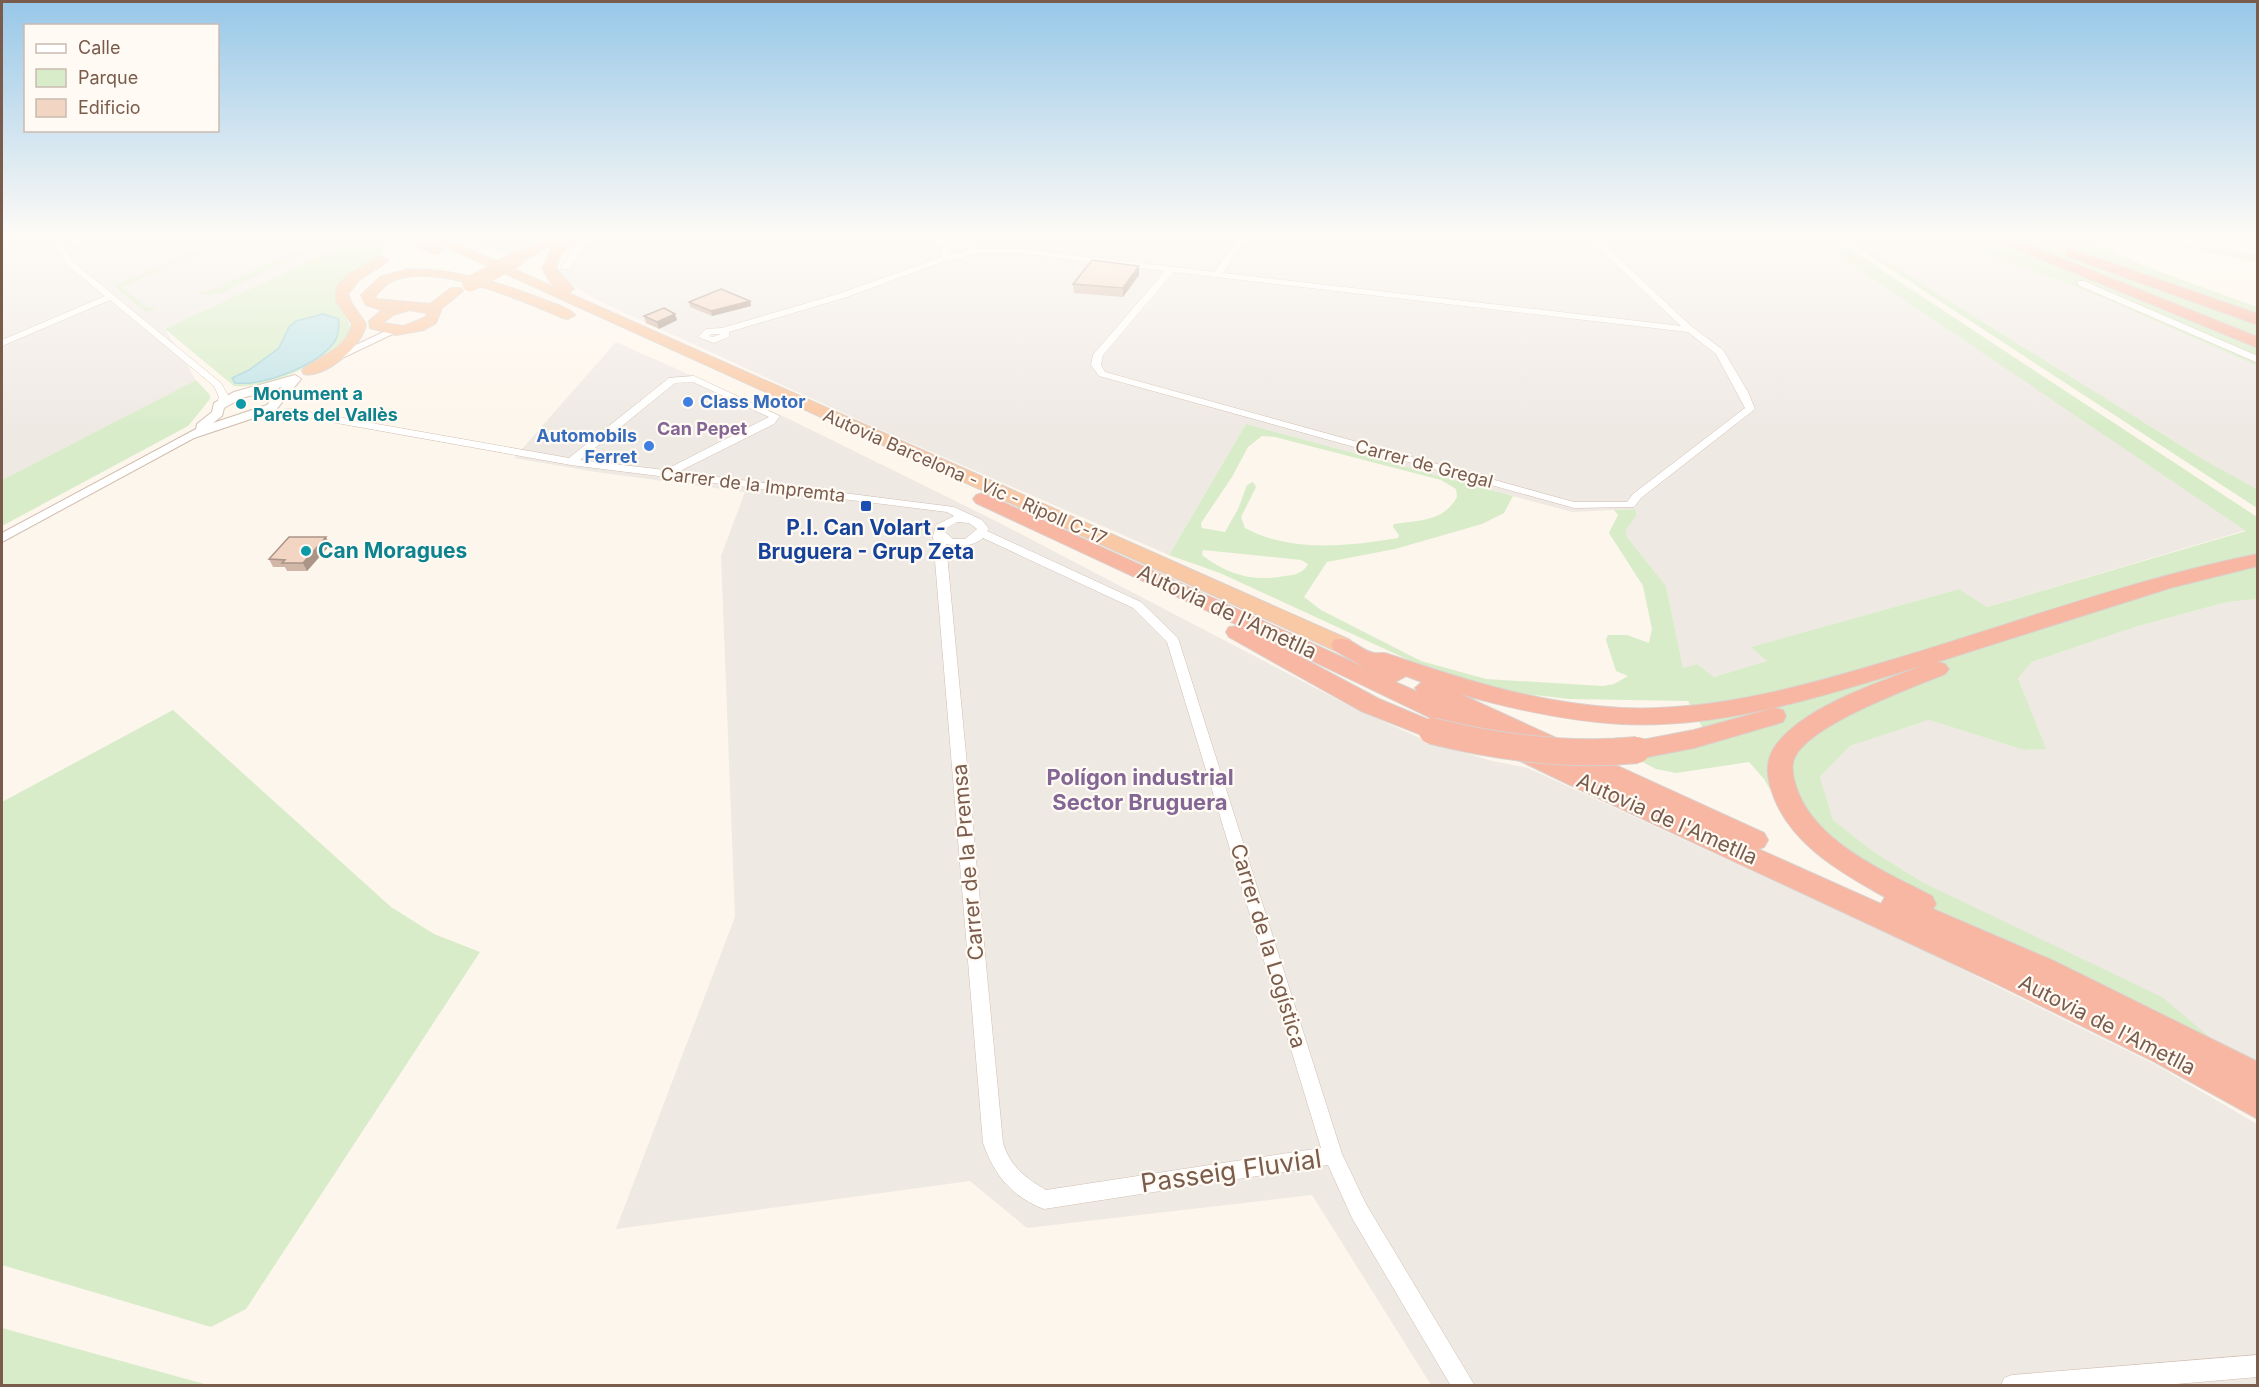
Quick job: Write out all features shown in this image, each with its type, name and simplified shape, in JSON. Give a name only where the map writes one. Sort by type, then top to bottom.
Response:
[{"type":"highway","points":[[310,371],[342,349],[357,335],[359,324],[342,299]]},
{"type":"highway","points":[[355,299],[359,304],[374,312],[378,323],[396,330],[425,323],[431,319],[446,299]]},
{"type":"highway","points":[[370,299],[376,304],[435,311]]},
{"type":"highway","points":[[378,323],[410,307],[434,299]]},
{"type":"highway","points":[[530,299],[654,343]]},
{"type":"highway","name":"Autovia Barcelona - Vic - Ripoll C-17","points":[[535,299],[654,343],[1342,645]]},
{"type":"highway","name":"Autovia Barcelona - Vic - Ripoll C-17","points":[[561,299],[1073,540]]},
{"type":"highway","points":[[587,299],[646,328],[654,343]]},
{"type":"highway","points":[[2144,299],[2258,345]]},
{"type":"highway","points":[[2168,299],[2258,333]]},
{"type":"highway","points":[[2184,299],[2258,325]]},
{"type":"highway","points":[[2199,299],[2258,320]]},
{"type":"highway","points":[[1073,540],[1342,691],[1432,731],[1503,747],[1550,753],[1637,750],[1694,739],[1998,652],[2257,564]]},
{"type":"highway","name":"Autovia de l'Ametlla","points":[[1073,540],[1577,778],[2006,974],[2164,1052],[2258,1104]]},
{"type":"highway","points":[[1342,645],[1468,690],[1537,706],[1622,716],[1723,712],[1757,706],[1866,676],[2114,599],[2257,564]]},
{"type":"highway","name":"Autovia de l'Ametlla","points":[[1342,645],[1392,672],[1631,783],[2043,970],[2258,1078]]},
{"type":"highway","points":[[1937,669],[1870,698],[1809,731],[1785,752],[1780,767],[1781,786],[1791,808],[1802,823],[1832,850],[1906,895],[2043,970]]},
{"type":"street","points":[[2,343],[106,299]]},
{"type":"street","points":[[112,299],[218,385],[224,397],[220,408]]},
{"type":"street","points":[[723,331],[831,299]]},
{"type":"street","name":"Carrer de Gregal","points":[[1146,299],[1098,355],[1096,365],[1102,374],[1574,505],[1630,505],[1637,496],[1750,409],[1743,392],[1719,352],[1690,330]]},
{"type":"street","points":[[1426,299],[1690,330]]},
{"type":"street","points":[[1657,299],[1690,330]]},
{"type":"street","points":[[2117,299],[2258,360]]},
{"type":"street","points":[[353,348],[378,323]]},
{"type":"street","points":[[190,435],[220,408],[250,392],[295,379],[353,348],[396,330]]},
{"type":"street","points":[[2,538],[190,435],[241,417],[257,414],[279,398],[295,379]]},
{"type":"street","points":[[572,462],[672,380],[694,379],[775,416],[770,422],[666,474]]},
{"type":"street","points":[[218,385],[250,392],[274,392],[283,408],[292,412]]},
{"type":"street","points":[[220,408],[226,417],[241,417]]},
{"type":"street","name":"Carrer de la Impremta","points":[[257,414],[292,412],[572,462],[930,508],[950,508],[968,519]]},
{"type":"street","points":[[930,508],[939,533],[948,541],[961,543],[974,540],[983,529],[979,522],[968,519],[948,521],[939,533]]},
{"type":"street","name":"Carrer de la Premsa","points":[[939,533],[993,1143],[997,1158],[1014,1183]]},
{"type":"street","name":"Carrer de la Logística","points":[[982,533],[1137,605],[1173,641],[1332,1155]]},
{"type":"street","name":"Passeig Fluvial","points":[[1014,1183],[1044,1200],[1332,1155],[1359,1211],[1464,1386]]},
{"type":"street","points":[[2012,1386],[2258,1366]]},
{"type":"shaded area","points":[[2,299],[229,299],[165,329],[196,380],[2,480]]},
{"type":"shaded area","points":[[595,299],[1903,299],[2246,530],[1987,607],[1959,589],[1752,647],[1768,661],[1714,677],[1697,664],[1683,668],[1666,586],[1627,537],[1626,530],[1637,515],[1635,509],[1572,512],[1246,424],[1169,555],[872,426]]},
{"type":"shaded area","points":[[1946,299],[2105,299],[2257,366],[2257,489],[2201,458]]},
{"type":"shaded area","points":[[616,342],[787,418],[994,520],[1354,708],[1422,739],[1488,760],[1528,768],[1929,953],[2156,1065],[2257,1124],[2257,1385],[1431,1385],[1312,1195],[1027,1228],[970,1181],[616,1229],[735,917],[721,556],[745,492],[596,472],[514,458]]},
{"type":"shaded area","points":[[2257,599],[2257,1065],[1924,883],[1874,852],[1833,820],[1820,777],[1850,746],[1929,720],[2024,750],[2045,749],[2018,678],[2032,662],[2135,627],[2227,602]]},
{"type":"green space","points":[[130,299],[136,299],[146,307],[155,308],[146,312]]},
{"type":"green space","points":[[229,299],[337,299],[351,331],[329,352],[298,371],[265,383],[234,386],[165,329]]},
{"type":"green space","points":[[1903,299],[1925,299],[2257,517],[2257,599],[2227,602],[2135,627],[2032,662],[2018,678],[2046,749],[2024,750],[1929,720],[1850,746],[1820,777],[1833,820],[1874,852],[1924,883],[2162,997],[2218,1044],[1889,891],[1825,857],[1795,833],[1764,779],[1749,762],[1676,773],[1656,769],[1614,747],[1612,739],[1616,737],[1709,740],[1688,701],[1569,699],[1484,689],[1413,662],[1220,573],[1169,555],[1246,424],[1513,496],[1504,513],[1482,524],[1395,549],[1327,562],[1304,597],[1321,610],[1421,661],[1486,679],[1603,686],[1614,684],[1628,676],[1616,671],[1606,640],[1608,635],[1627,635],[1649,643],[1652,629],[1643,586],[1609,533],[1618,515],[1614,510],[1635,509],[1637,515],[1626,530],[1627,537],[1666,586],[1683,668],[1697,664],[1714,677],[1767,661],[1751,647],[1959,589],[1987,607],[2246,531]],"holes":[[[1262,436],[1275,437],[1441,480],[1456,489],[1457,497],[1445,511],[1438,515],[1394,524],[1398,538],[1340,545],[1301,544],[1263,536],[1245,528],[1241,517],[1256,487],[1253,482],[1247,485],[1238,509],[1225,532],[1202,528],[1201,523],[1232,477],[1248,447]],[[1203,550],[1301,560],[1308,564],[1301,571],[1292,575],[1262,578],[1231,572],[1202,555]]]},
{"type":"green space","points":[[1936,299],[1946,299],[2201,458],[2257,489],[2257,508]]},
{"type":"green space","points":[[2106,299],[2234,299],[2257,307],[2257,366]]},
{"type":"green space","points":[[196,380],[210,395],[210,399],[188,426],[2,526],[2,480]]},
{"type":"green space","points":[[173,710],[391,907],[434,934],[480,952],[246,1309],[211,1327],[2,1265],[2,802]]},
{"type":"green space","points":[[2,1328],[208,1385],[2,1385]]},
{"type":"water","points":[[323,314],[339,319],[338,330],[335,341],[316,359],[274,378],[235,383],[232,378],[249,370],[279,348],[289,327],[296,321]]},
{"type":"building","points":[[697,299],[745,299],[750,301],[711,311],[689,302]]},
{"type":"building","points":[[664,308],[675,314],[657,322],[644,316]]},
{"type":"building","points":[[289,537],[326,537],[303,563],[282,563],[285,560],[269,559]]},
{"type":"place","name":"Class Motor","points":[[688,402]]},
{"type":"place","name":"Monument a Parets del Vallès","points":[[241,404]]},
{"type":"place","name":"Automobils Ferret","points":[[649,446]]},
{"type":"place","name":"P.I. Can Volart - Bruguera - Grup Zeta","points":[[866,506]]},
{"type":"place","name":"Can Moragues","points":[[306,551]]},
{"type":"district","name":"Can Pepet","points":[[702,429]]},
{"type":"district","name":"Polígon industrial Sector Bruguera","points":[[1140,790]]}]
